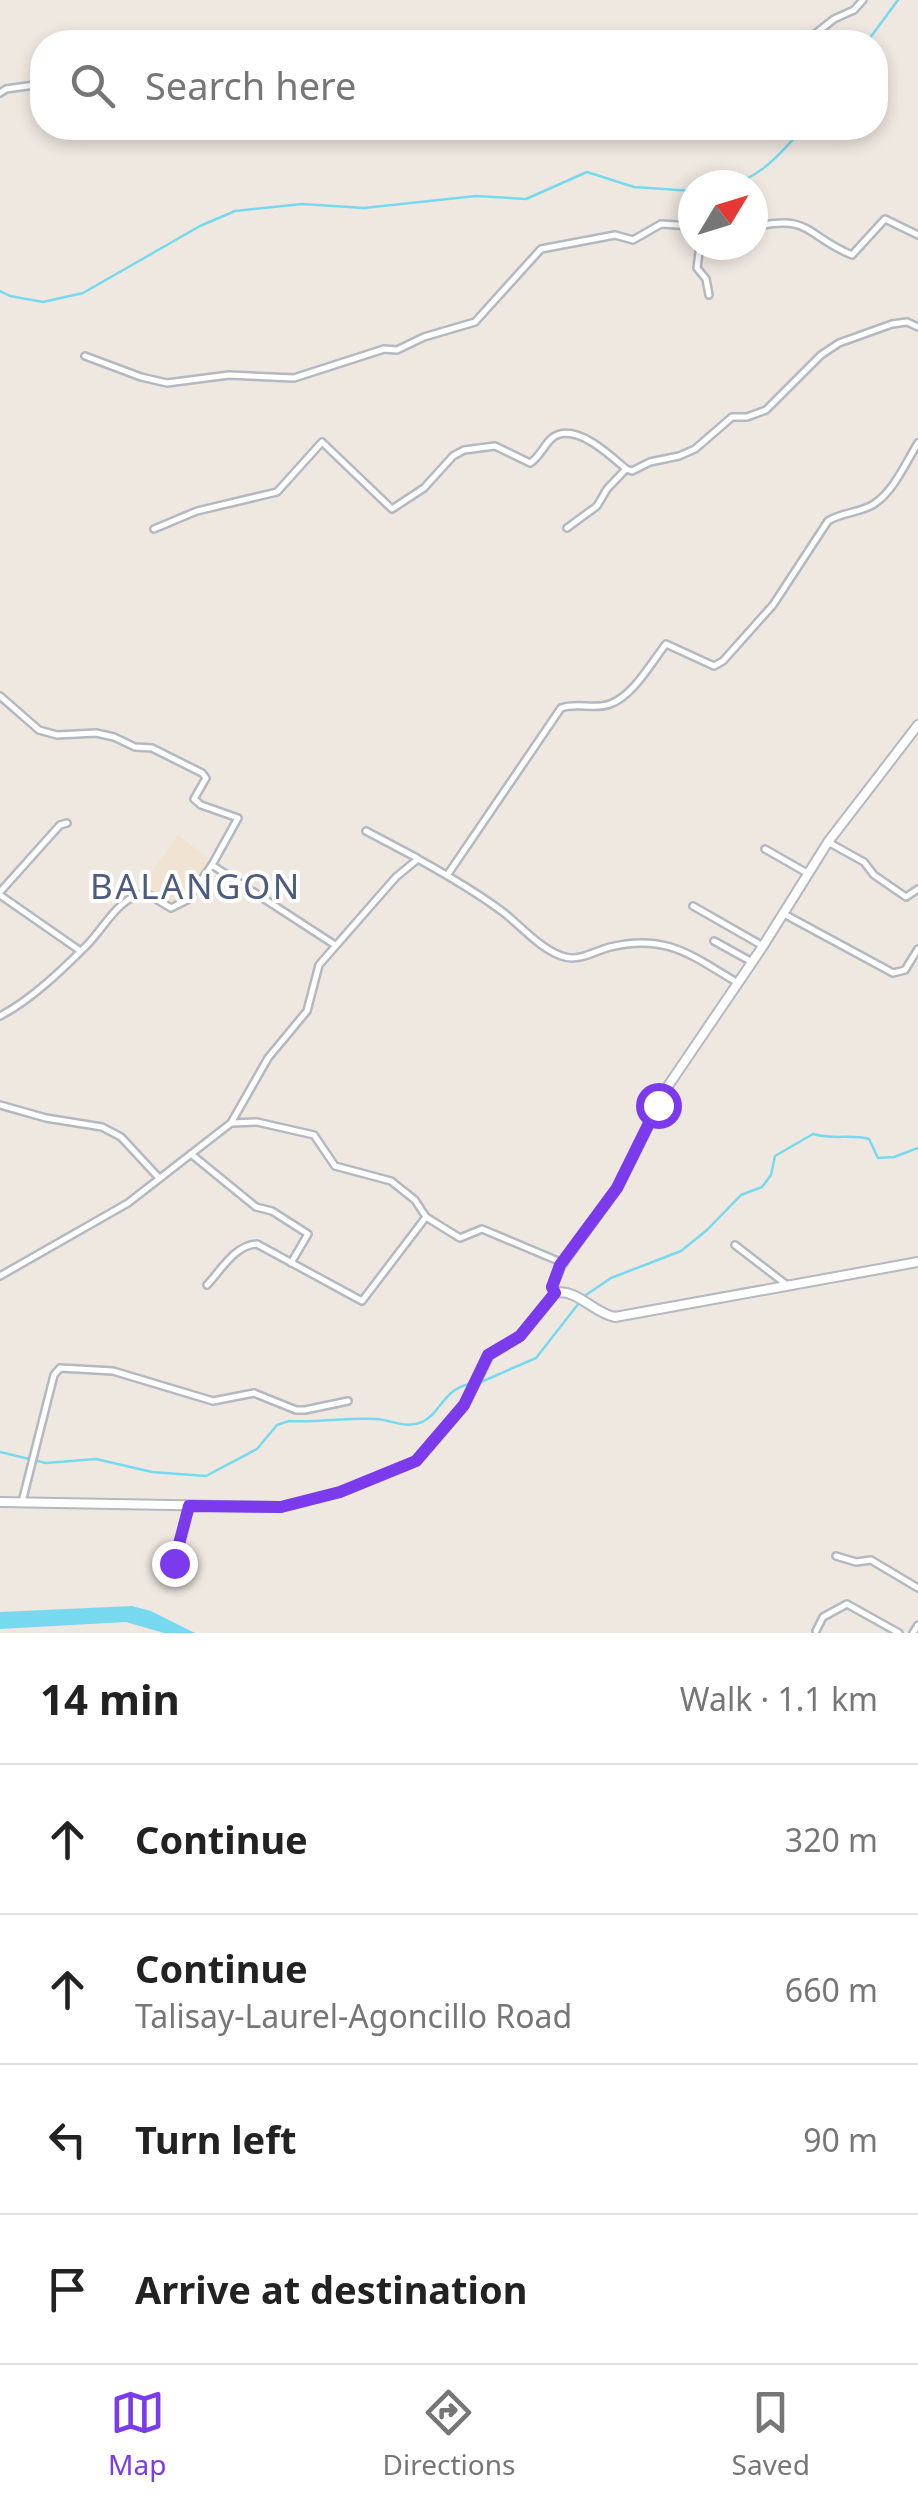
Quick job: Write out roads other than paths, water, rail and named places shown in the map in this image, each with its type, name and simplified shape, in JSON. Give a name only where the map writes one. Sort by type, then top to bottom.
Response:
[{"type":"main road","points":[[555,1293],[554,1278],[617,1188],[668,1086],[828,842],[918,725]]},
{"type":"main road","points":[[0,1502],[281,1507],[340,1492],[416,1461],[464,1405],[488,1355],[520,1336],[555,1293],[574,1295],[602,1315],[615,1317],[918,1262]]},
{"type":"street","points":[[820,30],[834,18],[854,10],[863,0]]},
{"type":"street","points":[[0,93],[30,86]]},
{"type":"street","points":[[768,223],[798,224],[852,255],[885,219],[918,234]]},
{"type":"street","points":[[85,356],[167,383],[241,375],[294,378],[384,349],[397,350],[424,337],[475,322],[541,249],[615,234],[634,240],[661,224],[678,225]]},
{"type":"street","points":[[697,260],[696,268],[706,279],[708,295]]},
{"type":"street","points":[[154,530],[197,511],[277,492],[322,442],[394,509],[424,488],[456,453],[495,446],[530,463],[560,434],[595,442],[632,471],[695,450],[732,417],[766,410],[820,354],[840,343],[892,324],[907,322],[918,327]]},
{"type":"street","points":[[448,875],[561,708],[573,704],[607,706],[624,696],[666,644],[714,666],[773,605],[828,521],[840,513],[875,504],[918,443]]},
{"type":"street","points":[[567,528],[597,506],[626,469]]},
{"type":"street","points":[[0,696],[39,730],[56,735],[114,737],[135,748],[152,748],[202,773],[206,778],[194,799],[238,818],[187,900],[176,907],[166,907],[146,893],[127,900],[80,951],[16,1008],[0,1016]]},
{"type":"street","points":[[66,822],[0,893],[80,951]]},
{"type":"street","points":[[366,831],[448,875],[565,958],[583,957],[610,947],[673,945],[738,983]]},
{"type":"street","points":[[828,842],[864,862],[874,875],[906,897],[918,889]]},
{"type":"street","points":[[765,849],[809,874]]},
{"type":"street","points":[[0,1276],[128,1203],[231,1123],[268,1058],[307,1010],[314,976],[336,945],[418,859]]},
{"type":"street","points":[[212,865],[336,945]]},
{"type":"street","points":[[694,906],[763,946]]},
{"type":"street","points":[[784,914],[893,973],[904,970],[918,949]]},
{"type":"street","points":[[714,942],[752,962]]},
{"type":"street","points":[[0,1105],[46,1118],[102,1127],[121,1137],[159,1178]]},
{"type":"street","points":[[231,1123],[258,1122],[314,1135],[334,1166],[391,1181],[416,1200],[426,1216],[460,1238],[482,1229],[563,1263]]},
{"type":"street","points":[[190,1153],[256,1207],[272,1211],[308,1234],[292,1264]]},
{"type":"street","points":[[207,1285],[239,1249],[257,1244],[362,1301],[426,1216]]},
{"type":"street","points":[[735,1245],[787,1285]]},
{"type":"street","points":[[22,1502],[54,1375],[60,1368],[113,1372],[213,1401],[254,1392],[305,1410],[348,1400]]},
{"type":"street","points":[[174,1563],[189,1506]]},
{"type":"street","points":[[836,1556],[856,1562],[871,1560],[918,1588]]},
{"type":"street","points":[[816,1630],[824,1617],[847,1604],[900,1633]]},
{"type":"street","points":[[913,1633],[918,1625]]},
{"type":"water","points":[[132,1606],[195,1633],[164,1633],[126,1622],[0,1629],[0,1612]]},
{"type":"waterway","points":[[876,30],[898,0]]},
{"type":"waterway","points":[[761,170],[792,140]]},
{"type":"waterway","points":[[0,291],[43,302],[83,293],[200,226],[235,211],[302,204],[364,208],[476,196],[526,199],[587,172],[634,187],[678,190]]},
{"type":"waterway","points":[[583,1297],[611,1278],[681,1251],[741,1195],[762,1187],[771,1175],[775,1156],[813,1134],[869,1139],[878,1158],[918,1148]]},
{"type":"waterway","points":[[481,1382],[536,1358],[579,1303]]},
{"type":"waterway","points":[[0,1452],[46,1463],[96,1459],[152,1472],[206,1476],[257,1449],[277,1425],[289,1421],[365,1419],[416,1424],[428,1418],[453,1391],[469,1384]]},
{"type":"district","name":"BALANGON","points":[[196,887]]}]
